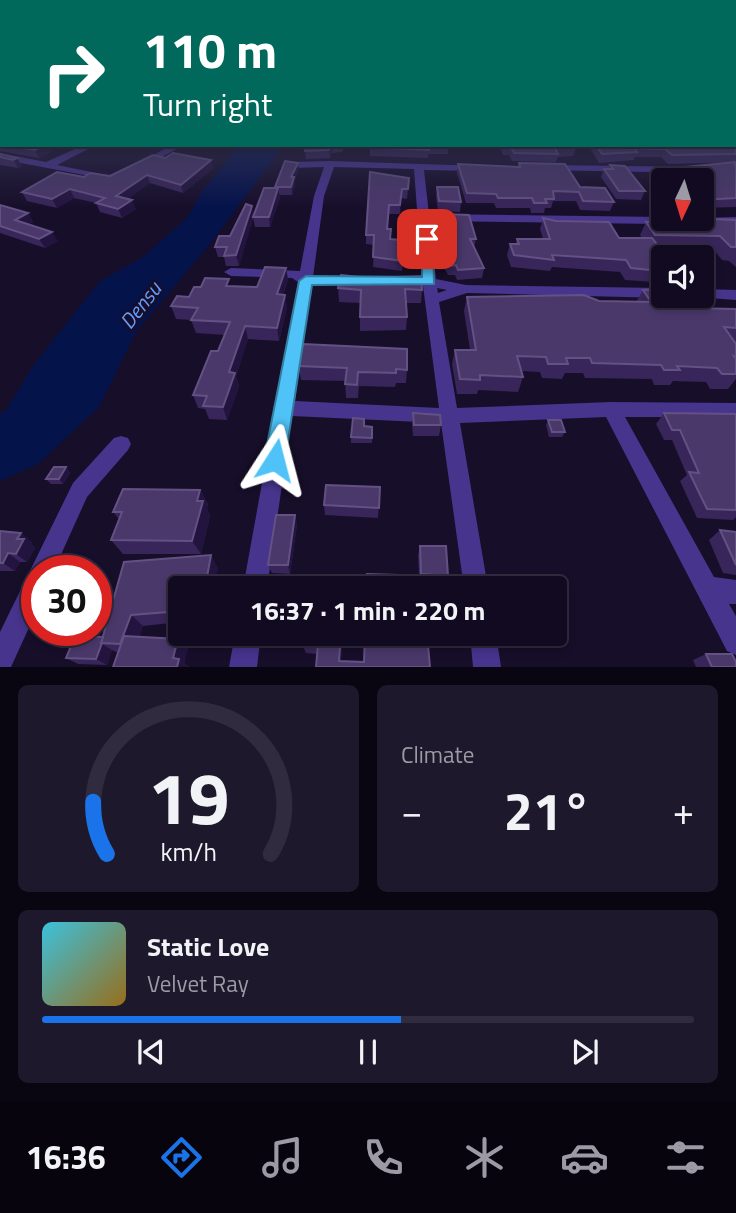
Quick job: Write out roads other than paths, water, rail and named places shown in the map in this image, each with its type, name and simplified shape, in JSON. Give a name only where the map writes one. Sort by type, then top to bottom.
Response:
[{"type":"street","points":[[48,164],[87,147]]},
{"type":"street","points":[[135,168],[176,147]]},
{"type":"street","points":[[0,156],[112,179],[123,173]]},
{"type":"street","points":[[257,576],[282,408],[319,195],[330,164]]},
{"type":"street","points":[[290,165],[487,168]]},
{"type":"street","points":[[419,167],[431,300],[474,576]]},
{"type":"street","points":[[540,169],[651,169]]},
{"type":"street","points":[[425,217],[736,221]]},
{"type":"street","points":[[231,272],[296,274],[306,281],[375,281]]},
{"type":"street","points":[[402,281],[429,281],[466,289],[651,293]]},
{"type":"street","points":[[431,300],[466,289]]},
{"type":"street","points":[[714,294],[736,295]]},
{"type":"street","points":[[282,408],[450,416],[611,409],[736,410]]},
{"type":"street","points":[[611,409],[736,642]]},
{"type":"street","points":[[49,555],[80,491],[121,444]]},
{"type":"street","points":[[708,589],[736,592]]},
{"type":"street","points":[[0,661],[21,616]]},
{"type":"street","points":[[243,667],[246,646]]},
{"type":"street","points":[[484,646],[487,667]]},
{"type":"water","name":"Densu","points":[[238,147],[282,147],[209,245],[136,332],[99,407],[38,464],[0,481],[0,414],[6,410],[33,366],[100,281],[143,257],[187,218],[203,190]]}]
